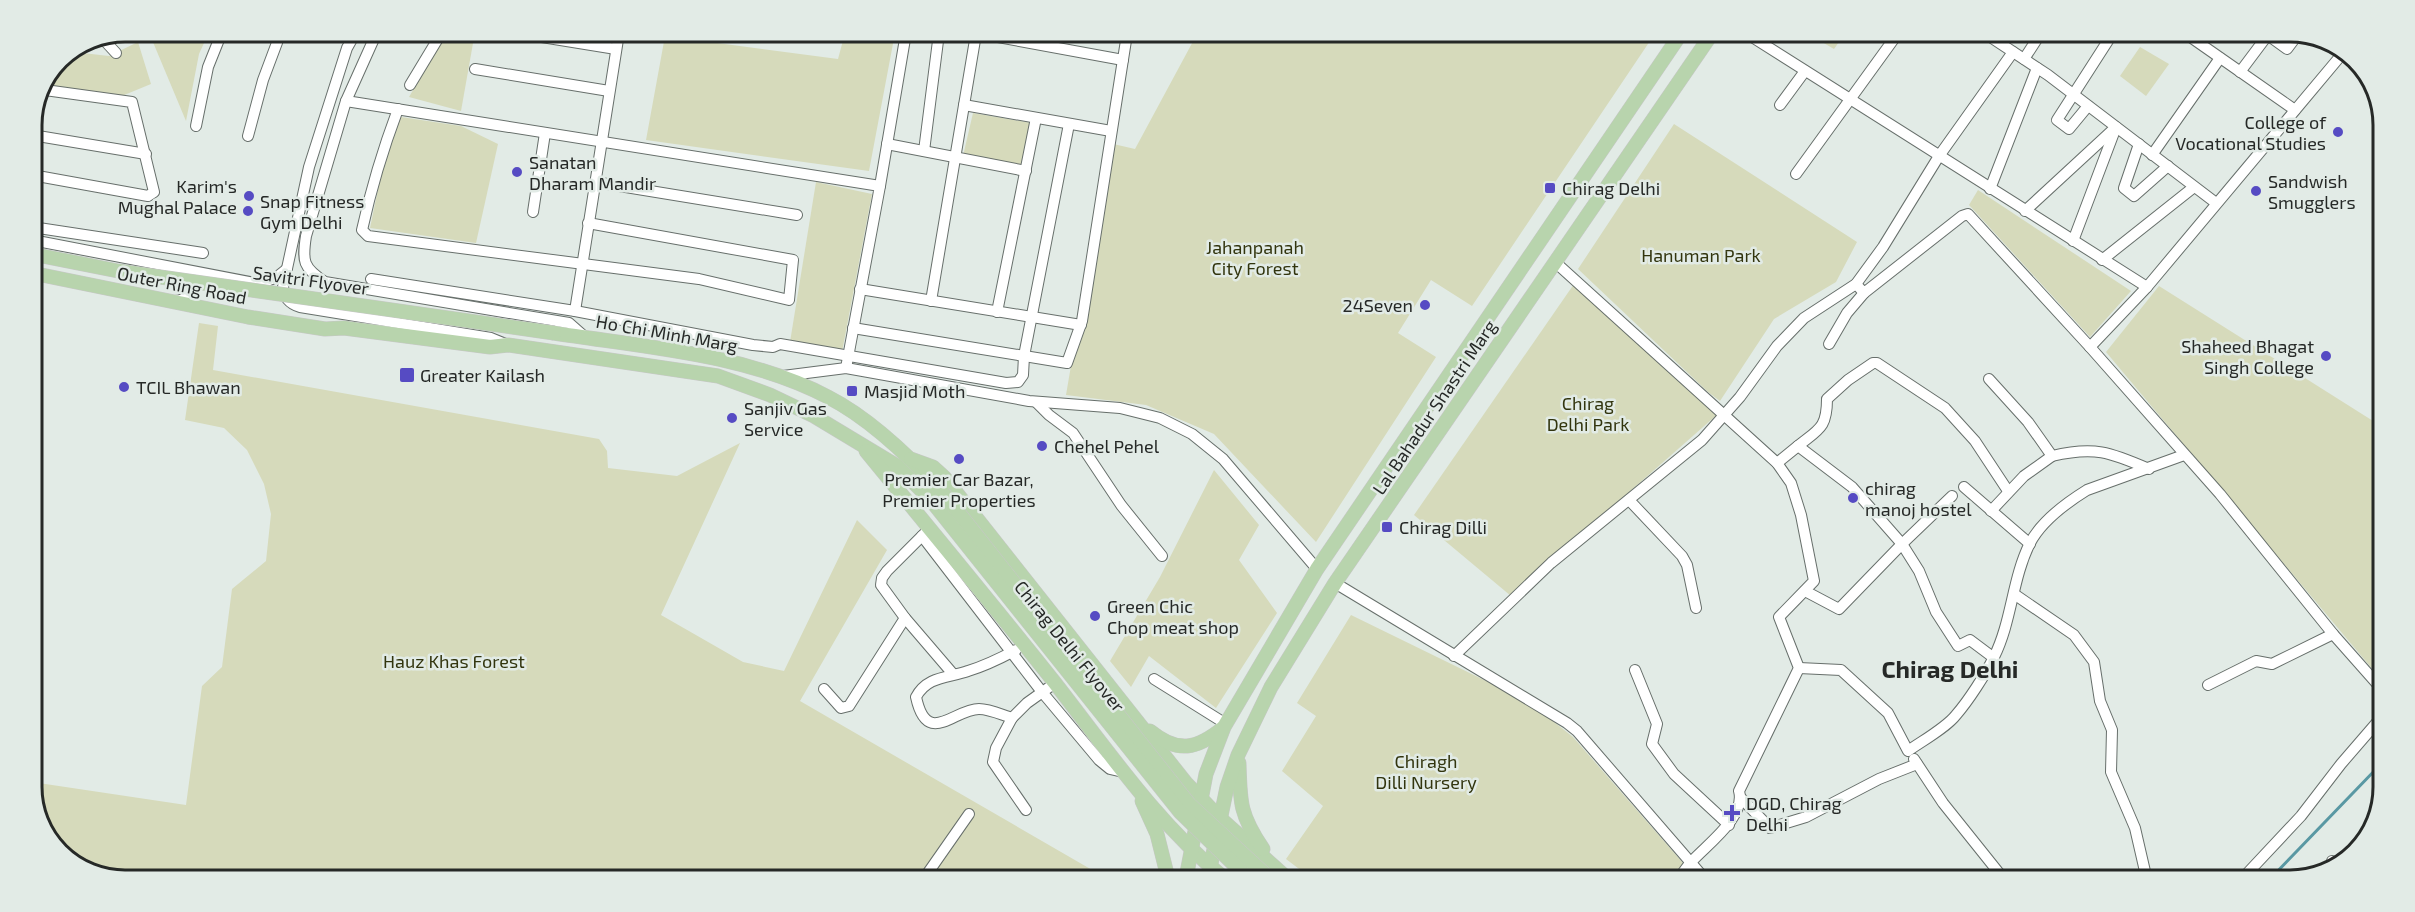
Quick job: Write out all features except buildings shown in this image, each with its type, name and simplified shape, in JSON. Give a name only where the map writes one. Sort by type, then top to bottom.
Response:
[{"type":"main road","name":"Lal Bahadur Shastri Marg","points":[[1188,870],[1206,774],[1225,726],[1317,569],[1675,42]]},
{"type":"main road","name":"Lal Bahadur Shastri Marg","points":[[1210,870],[1227,787],[1238,755],[1271,687],[1335,583],[1706,42]]},
{"type":"main road","name":"Savitri Flyover","points":[[42,256],[118,271],[586,338]]},
{"type":"main road","name":"Outer Ring Road","points":[[42,275],[248,317],[325,329]]},
{"type":"main road","name":"Ho Chi Minh Marg","points":[[325,329],[344,328],[490,347],[508,345],[718,376],[788,404],[859,442]]},
{"type":"main road","name":"Ho Chi Minh Marg","points":[[586,338],[714,359],[779,376],[829,397],[851,410],[911,459]]},
{"type":"main road","name":"Chirag Delhi Flyover","points":[[859,442],[897,466],[930,499],[1180,812],[1240,870]]},
{"type":"main road","points":[[859,442],[1018,649],[1062,690],[1071,693],[1084,689],[1092,677],[1088,661]]},
{"type":"main road","name":"Chirag Delhi Flyover","points":[[911,459],[943,493],[1189,804],[1268,870]]},
{"type":"main road","points":[[911,459],[933,467],[944,477],[1186,783],[1269,870]]},
{"type":"main road","points":[[1055,684],[1137,790],[1208,870]]},
{"type":"main road","points":[[1131,713],[1161,740],[1177,746],[1190,746],[1202,742],[1225,726]]},
{"type":"main road","points":[[1238,755],[1239,799],[1249,829],[1270,870]]},
{"type":"main road","points":[[1137,790],[1157,834],[1165,870]]},
{"type":"street","points":[[196,126],[208,67],[218,42]]},
{"type":"street","points":[[248,136],[263,80],[277,42]]},
{"type":"street","points":[[42,242],[260,284],[277,277],[287,269],[309,167],[350,42]]},
{"type":"street","points":[[372,42],[346,100],[601,143],[880,186]]},
{"type":"street","points":[[410,85],[436,42]]},
{"type":"street","points":[[573,42],[616,49]]},
{"type":"street","points":[[575,311],[617,42]]},
{"type":"street","points":[[846,368],[904,42]]},
{"type":"street","points":[[924,151],[938,42]]},
{"type":"street","points":[[931,301],[974,42]]},
{"type":"street","points":[[1025,42],[1122,60]]},
{"type":"street","points":[[853,328],[1067,363],[1081,325],[1125,42]]},
{"type":"street","points":[[1760,42],[2146,287]]},
{"type":"street","points":[[1796,174],[1892,42]]},
{"type":"street","points":[[1998,42],[2073,94],[2216,203]]},
{"type":"street","points":[[2024,59],[2035,42]]},
{"type":"street","points":[[2088,106],[2070,129],[2057,120],[2107,42]]},
{"type":"street","points":[[2197,42],[2295,110]]},
{"type":"street","points":[[2240,72],[2263,42]]},
{"type":"street","points":[[2277,42],[2287,49],[2292,42]]},
{"type":"street","points":[[108,44],[116,52]]},
{"type":"street","points":[[1829,344],[1882,247],[1938,156],[2013,52]]},
{"type":"street","points":[[2152,155],[2220,58]]},
{"type":"street","points":[[2090,347],[2146,287],[2339,58]]},
{"type":"street","points":[[1990,189],[2037,68]]},
{"type":"street","points":[[475,69],[609,91]]},
{"type":"street","points":[[1780,105],[1805,70]]},
{"type":"street","points":[[42,177],[148,196],[154,192],[132,102],[49,91]]},
{"type":"street","name":"Ho Chi Minh Marg","points":[[346,100],[306,236],[303,256],[309,272],[325,282],[569,323],[586,338]]},
{"type":"street","points":[[964,105],[1112,131]]},
{"type":"street","points":[[398,109],[375,173],[362,231],[364,234],[699,279],[789,300],[793,260],[588,223]]},
{"type":"street","points":[[997,312],[1036,118]]},
{"type":"street","points":[[371,279],[575,311],[753,345],[773,347],[780,344],[1006,383],[1018,382],[1023,375],[1024,356],[1069,124]]},
{"type":"street","points":[[2025,211],[2116,127]]},
{"type":"street","points":[[2073,241],[2116,127]]},
{"type":"street","points":[[533,212],[545,133]]},
{"type":"street","points":[[42,137],[146,154]]},
{"type":"street","points":[[887,144],[1026,171]]},
{"type":"street","points":[[2139,144],[2124,188],[2134,196],[2168,166]]},
{"type":"street","points":[[595,182],[797,215]]},
{"type":"street","points":[[2102,260],[2194,187]]},
{"type":"street","points":[[1454,656],[1551,563],[1702,440],[1778,346],[1804,318],[1860,289],[1968,214],[2220,494],[2332,634],[2373,679]]},
{"type":"street","points":[[42,229],[203,253]]},
{"type":"street","points":[[1555,262],[1777,463],[1791,483],[1801,515],[1814,581],[1779,617],[1800,668],[1739,791],[1741,798],[1770,828],[1806,817],[1879,779],[1917,764]]},
{"type":"street","points":[[172,302],[187,297],[192,290],[189,274],[182,269]]},
{"type":"street","name":"Ho Chi Minh Marg","points":[[287,269],[284,293],[290,303],[300,307],[491,338],[508,345]]},
{"type":"street","points":[[861,289],[1081,325]]},
{"type":"street","points":[[378,320],[372,317],[367,306],[373,295],[385,292]]},
{"type":"street","points":[[1777,463],[1823,425],[1827,417],[1827,399],[1859,371],[1877,363],[1945,408],[1975,441],[2008,491]]},
{"type":"street","points":[[779,376],[846,368],[1036,402],[1120,408],[1160,418],[1192,434],[1223,459],[1317,569]]},
{"type":"street","points":[[1989,379],[2028,422],[2052,456]]},
{"type":"street","points":[[1036,402],[1073,433],[1121,505],[1162,556]]},
{"type":"street","points":[[1798,446],[1852,487],[1902,544],[1918,571],[1936,612],[1958,646],[1970,640],[1994,658]]},
{"type":"street","points":[[1991,511],[2024,476],[2052,456],[2078,450],[2102,452],[2149,469]]},
{"type":"street","points":[[1908,751],[1956,716],[1994,658],[2007,626],[2014,594],[2030,544],[2041,528],[2073,499],[2087,490],[2184,455]]},
{"type":"street","points":[[1964,487],[2030,544]]},
{"type":"street","points":[[1805,591],[1839,609],[1952,496]]},
{"type":"street","points":[[1629,500],[1682,556],[1687,565],[1696,608]]},
{"type":"street","points":[[926,532],[882,578],[881,585],[905,618],[953,674]]},
{"type":"street","points":[[1335,583],[1556,715],[1577,731],[1697,870]]},
{"type":"street","points":[[2014,594],[2074,635],[2094,662],[2100,701],[2112,730],[2111,772],[2135,828],[2145,870]]},
{"type":"street","points":[[824,688],[842,708],[849,706],[905,618]]},
{"type":"street","points":[[2208,685],[2256,661],[2272,664],[2332,634]]},
{"type":"street","points":[[1012,718],[980,709],[968,711],[945,723],[936,724],[927,720],[918,707],[915,697],[931,680],[980,667],[1018,649],[1042,692],[1099,760],[1110,769],[1123,772]]},
{"type":"street","points":[[1800,668],[1841,670],[1888,713],[1908,751],[1943,803],[1997,870]]},
{"type":"street","points":[[1635,670],[1657,724],[1652,744],[1674,774],[1728,825]]},
{"type":"street","points":[[1154,679],[1225,726]]},
{"type":"street","points":[[1026,810],[993,762],[996,748],[1019,709],[1055,684]]},
{"type":"street","points":[[2250,870],[2301,816],[2373,727]]},
{"type":"street","points":[[1684,870],[1728,825],[1741,798]]},
{"type":"street","points":[[930,870],[969,814]]},
{"type":"green space","points":[[138,42],[151,84],[117,98],[52,87],[66,66],[84,53],[109,56]]},
{"type":"green space","points":[[153,42],[204,42],[199,54],[186,121]]},
{"type":"green space","points":[[441,42],[473,42],[461,111],[409,97]]},
{"type":"green space","points":[[664,42],[710,42],[838,59],[843,42],[893,42],[869,171],[646,140]]},
{"type":"green space","name":"Jahanpanah City Forest","points":[[1193,42],[1649,42],[1472,306],[1431,280],[1398,333],[1436,357],[1316,542],[1214,434],[1146,405],[1066,395],[1109,143],[1135,149]]},
{"type":"green space","points":[[1822,42],[1839,42],[1834,49]]},
{"type":"green space","points":[[2140,47],[2169,64],[2146,96],[2120,76]]},
{"type":"green space","points":[[973,113],[1032,123],[1023,166],[963,156]]},
{"type":"green space","points":[[401,117],[461,126],[498,144],[476,243],[370,228],[384,160]]},
{"type":"green space","name":"Hanuman Park","points":[[1674,124],[1857,242],[1836,282],[1774,319],[1720,401],[1578,269]]},
{"type":"green space","points":[[816,182],[872,194],[842,352],[790,342]]},
{"type":"green space","points":[[1978,190],[2131,291],[2090,337],[1969,205]]},
{"type":"green space","name":"Chirag Delhi Park","points":[[1574,284],[1719,413],[1511,596],[1414,515]]},
{"type":"green space","points":[[2159,286],[2373,421],[2373,670],[2106,352]]},
{"type":"green space","name":"Hauz Khas Forest","points":[[199,323],[218,326],[213,370],[599,439],[607,451],[608,468],[677,476],[740,443],[661,615],[743,662],[784,671],[857,520],[887,550],[800,701],[1092,870],[125,870],[98,866],[79,856],[59,838],[46,814],[42,783],[186,805],[202,686],[222,667],[232,589],[266,561],[271,514],[264,484],[247,450],[224,428],[185,420]]},
{"type":"green space","points":[[1214,470],[1259,525],[1239,560],[1277,613],[1216,708],[1149,656],[1131,687],[1110,661],[1160,577]]},
{"type":"green space","name":"Chiragh Dilli Nursery","points":[[1351,615],[1529,702],[1573,737],[1689,870],[1300,870],[1286,859],[1323,806],[1282,771],[1316,716],[1297,703]]},
{"type":"waterway","points":[[2279,870],[2373,772]]},
{"type":"place","name":"College of Vocational Studies","points":[[2338,132]]},
{"type":"place","name":"Sanatan Dharam Mandir","points":[[517,172]]},
{"type":"place","name":"Chirag Delhi","points":[[1550,188]]},
{"type":"place","name":"Sandwish Smugglers","points":[[2256,191]]},
{"type":"place","name":"Karim's Mughal Palace","points":[[249,196]]},
{"type":"place","name":"Snap Fitness Gym Delhi","points":[[248,211]]},
{"type":"place","name":"24Seven","points":[[1425,305]]},
{"type":"place","name":"Shaheed Bhagat Singh College","points":[[2326,356]]},
{"type":"place","name":"Greater Kailash","points":[[407,375]]},
{"type":"place","name":"TCIL Bhawan","points":[[124,387]]},
{"type":"place","name":"Masjid Moth","points":[[852,391]]},
{"type":"place","name":"Sanjiv Gas Service","points":[[732,418]]},
{"type":"place","name":"Chehel Pehel","points":[[1042,446]]},
{"type":"place","name":"Premier Car Bazar, Premier Properties","points":[[959,459]]},
{"type":"place","name":"chirag manoj hostel","points":[[1853,498]]},
{"type":"place","name":"Chirag Dilli","points":[[1387,527]]},
{"type":"place","name":"Green Chic Chop meat shop","points":[[1095,616]]},
{"type":"place","name":"DGD, Chirag Delhi","points":[[1732,813]]},
{"type":"district","name":"Chirag Delhi","points":[[1950,668]]}]
